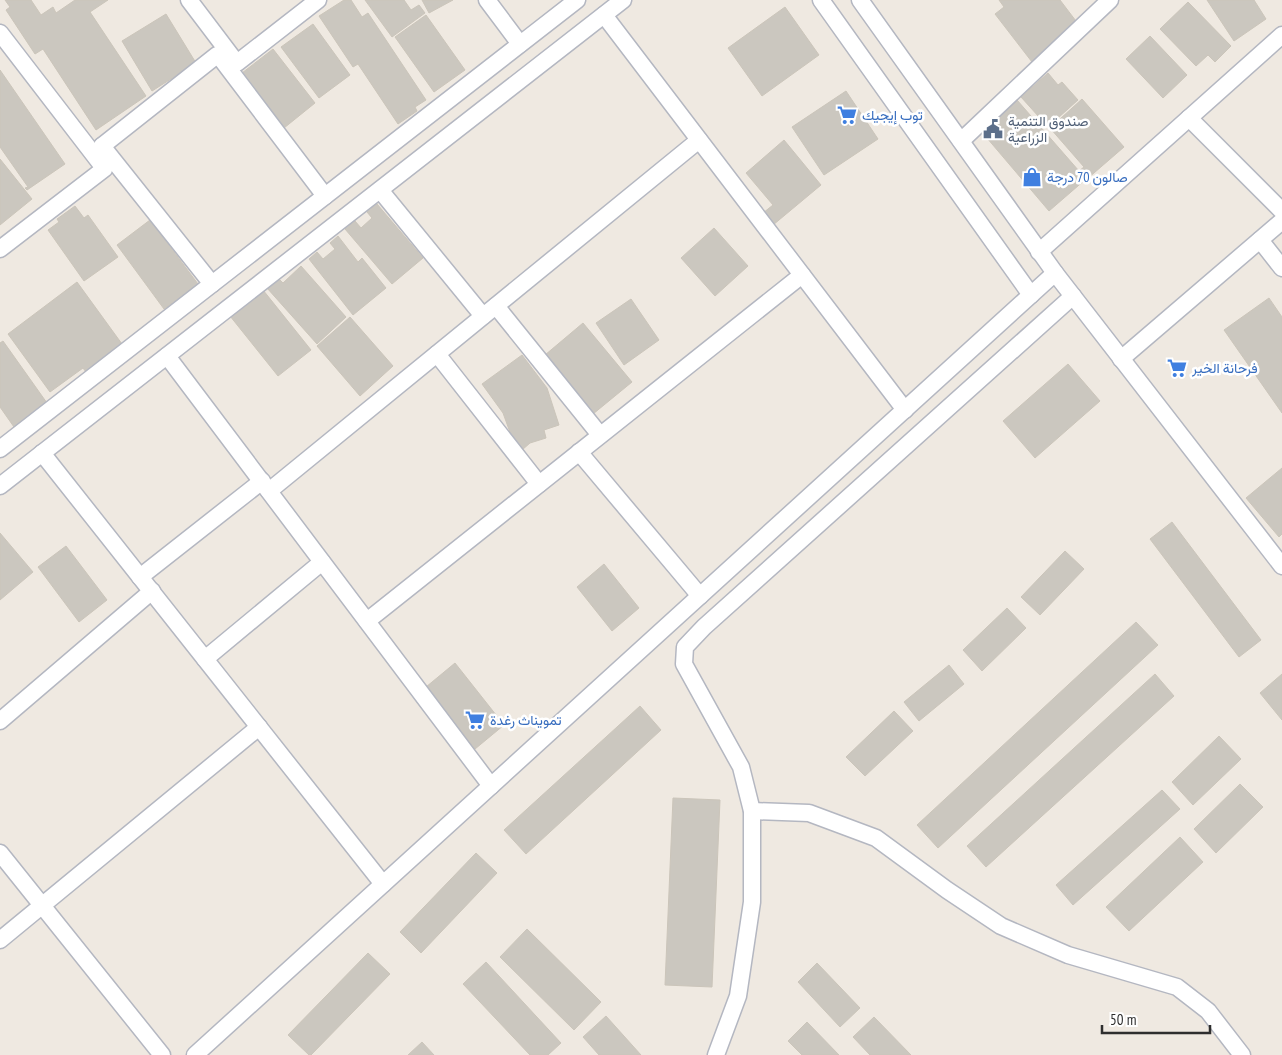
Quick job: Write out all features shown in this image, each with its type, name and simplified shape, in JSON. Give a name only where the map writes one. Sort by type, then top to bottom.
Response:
[{"type":"street","points":[[189,0],[237,63]]},
{"type":"street","points":[[237,63],[318,0]]},
{"type":"street","points":[[487,0],[520,44]]},
{"type":"street","points":[[0,449],[577,0]]},
{"type":"street","points":[[0,486],[623,0]]},
{"type":"street","points":[[821,0],[1031,295]]},
{"type":"street","points":[[860,0],[1055,273],[1282,566]]},
{"type":"street","points":[[961,141],[1110,0]]},
{"type":"street","points":[[604,15],[905,410]]},
{"type":"street","points":[[1040,252],[1280,39]]},
{"type":"street","points":[[3,44],[104,169]]},
{"type":"street","points":[[218,55],[237,63]]},
{"type":"street","points":[[218,55],[326,196]]},
{"type":"street","points":[[102,146],[218,55]]},
{"type":"street","points":[[1189,118],[1282,210]]},
{"type":"street","points":[[140,577],[266,486],[437,354],[699,140]]},
{"type":"street","points":[[102,146],[212,284]]},
{"type":"street","points":[[102,146],[104,169]]},
{"type":"street","points":[[0,248],[104,169]]},
{"type":"street","points":[[380,190],[600,435]]},
{"type":"street","points":[[1121,358],[1282,221]]},
{"type":"street","points":[[1260,240],[1282,268]]},
{"type":"street","points":[[195,1055],[1055,273]]},
{"type":"street","points":[[367,621],[802,274]]},
{"type":"street","points":[[716,1055],[738,996],[741,977],[752,902],[752,811],[740,768],[684,664],[685,647],[704,626],[854,490],[1073,296]]},
{"type":"street","points":[[437,354],[539,484]]},
{"type":"street","points":[[167,356],[491,786]]},
{"type":"street","points":[[579,452],[700,596]]},
{"type":"street","points":[[42,453],[383,884]]},
{"type":"street","points":[[205,659],[322,562]]},
{"type":"street","points":[[0,721],[152,591]]},
{"type":"street","points":[[0,940],[259,727]]},
{"type":"street","points":[[752,811],[809,813],[876,838],[946,890],[1001,926],[1068,955],[1177,987],[1208,1011],[1242,1055]]},
{"type":"street","points":[[0,853],[162,1055]]},
{"type":"building","points":[[5,0],[31,0],[41,15],[53,7],[56,13],[75,0],[108,0],[90,12],[146,96],[96,130],[43,49],[35,54],[6,10],[10,7]]},
{"type":"building","points":[[344,0],[351,0],[362,17],[368,13],[426,100],[415,107],[417,111],[398,124],[358,64],[353,67],[319,16]]},
{"type":"building","points":[[365,0],[404,0],[411,10],[419,5],[425,13],[392,37]]},
{"type":"building","points":[[422,0],[453,0],[429,13]]},
{"type":"building","points":[[999,0],[1060,0],[1079,25],[1032,62],[995,14],[1004,7]]},
{"type":"building","points":[[1207,0],[1254,0],[1266,19],[1234,41]]},
{"type":"building","points":[[1188,2],[1231,46],[1215,62],[1208,55],[1196,66],[1160,29]]},
{"type":"building","points":[[785,7],[819,55],[762,96],[728,48]]},
{"type":"building","points":[[166,14],[196,63],[152,91],[122,41]]},
{"type":"building","points":[[426,15],[465,70],[434,92],[395,37]]},
{"type":"building","points":[[313,24],[350,75],[319,98],[281,47]]},
{"type":"building","points":[[1150,36],[1187,75],[1163,98],[1126,59]]},
{"type":"building","points":[[273,49],[315,103],[284,128],[242,73]]},
{"type":"building","points":[[0,70],[65,164],[27,190],[25,188],[28,187],[0,147]]},
{"type":"building","points":[[1048,73],[1058,85],[1062,82],[1078,100],[1048,127],[1021,97]]},
{"type":"building","points":[[846,91],[878,139],[824,175],[792,127]]},
{"type":"building","points":[[1082,99],[1124,147],[1087,179],[1079,171],[1084,167],[1050,128]]},
{"type":"building","points":[[1017,100],[1086,179],[1049,211],[981,131]]},
{"type":"building","points":[[784,140],[821,185],[773,225],[763,213],[773,205],[746,173]]},
{"type":"building","points":[[0,159],[32,199],[0,225]]},
{"type":"building","points":[[377,204],[423,258],[392,284],[345,229],[355,221],[361,228],[372,218],[367,212]]},
{"type":"building","points":[[75,206],[84,218],[88,215],[118,257],[84,281],[48,230],[59,222],[57,219]]},
{"type":"building","points":[[150,220],[198,284],[164,309],[117,245]]},
{"type":"building","points":[[714,228],[748,266],[715,296],[681,258]]},
{"type":"building","points":[[338,236],[358,262],[362,258],[386,288],[353,315],[309,259],[317,252],[323,259],[335,249],[330,243]]},
{"type":"building","points":[[301,266],[346,317],[317,344],[267,288],[278,278],[283,283]]},
{"type":"building","points":[[77,282],[122,344],[86,372],[83,368],[50,392],[8,334]]},
{"type":"building","points":[[263,290],[311,350],[278,376],[230,316]]},
{"type":"building","points":[[1269,298],[1282,317],[1282,413],[1224,330]]},
{"type":"building","points":[[631,299],[659,340],[624,365],[596,323]]},
{"type":"building","points":[[350,317],[393,366],[360,396],[317,346]]},
{"type":"building","points":[[583,323],[632,382],[593,414],[545,355]]},
{"type":"building","points":[[3,341],[47,403],[14,427],[0,407],[0,343]]},
{"type":"building","points":[[522,355],[547,388],[559,425],[544,430],[546,438],[530,443],[522,450],[511,435],[503,413],[482,384]]},
{"type":"building","points":[[1068,364],[1100,401],[1035,458],[1003,421]]},
{"type":"building","points":[[1282,468],[1282,534],[1279,537],[1246,498]]},
{"type":"building","points":[[1172,522],[1261,640],[1239,657],[1150,539]]},
{"type":"building","points":[[0,533],[33,572],[0,600]]},
{"type":"building","points":[[66,546],[107,600],[79,622],[38,567]]},
{"type":"building","points":[[1065,551],[1084,569],[1040,615],[1021,597]]},
{"type":"building","points":[[604,564],[639,608],[612,631],[577,587]]},
{"type":"building","points":[[1007,608],[1026,628],[982,671],[963,650]]},
{"type":"building","points":[[1136,622],[1158,645],[938,848],[917,825]]},
{"type":"building","points":[[455,663],[504,725],[475,749],[426,687]]},
{"type":"building","points":[[949,665],[964,684],[919,721],[904,702]]},
{"type":"building","points":[[1155,674],[1174,696],[986,867],[967,846]]},
{"type":"building","points":[[1282,674],[1282,720],[1260,693]]},
{"type":"building","points":[[640,706],[661,730],[526,854],[504,830]]},
{"type":"building","points":[[894,711],[913,731],[865,776],[846,757]]},
{"type":"building","points":[[1219,736],[1241,759],[1193,805],[1172,782]]},
{"type":"building","points":[[1240,784],[1263,807],[1216,853],[1194,829]]},
{"type":"building","points":[[1162,790],[1180,809],[1073,905],[1056,885]]},
{"type":"building","points":[[673,798],[720,800],[712,987],[665,985]]},
{"type":"building","points":[[1180,837],[1203,862],[1129,931],[1106,907]]},
{"type":"building","points":[[476,853],[497,873],[421,953],[400,932]]},
{"type":"building","points":[[527,929],[601,1002],[574,1030],[500,957]]},
{"type":"building","points":[[368,953],[390,974],[309,1055],[288,1035]]},
{"type":"building","points":[[486,962],[561,1043],[548,1055],[530,1055],[463,984]]},
{"type":"building","points":[[817,963],[860,1008],[840,1027],[798,982]]},
{"type":"building","points":[[606,1016],[641,1055],[599,1055],[583,1037]]},
{"type":"building","points":[[874,1017],[911,1055],[870,1055],[853,1037]]},
{"type":"building","points":[[807,1022],[839,1055],[802,1055],[788,1041]]},
{"type":"building","points":[[422,1042],[434,1055],[408,1055]]},
{"type":"place","name":"توب إيجيك","points":[[847,115]]},
{"type":"place","name":"صندوق التنمية الزراعية","points":[[993,129]]},
{"type":"place","name":"صالون 70 درجة","points":[[1032,177]]},
{"type":"place","name":"فرحانة الخير","points":[[1177,368]]},
{"type":"place","name":"تمويناث رغدة","points":[[475,720]]}]
